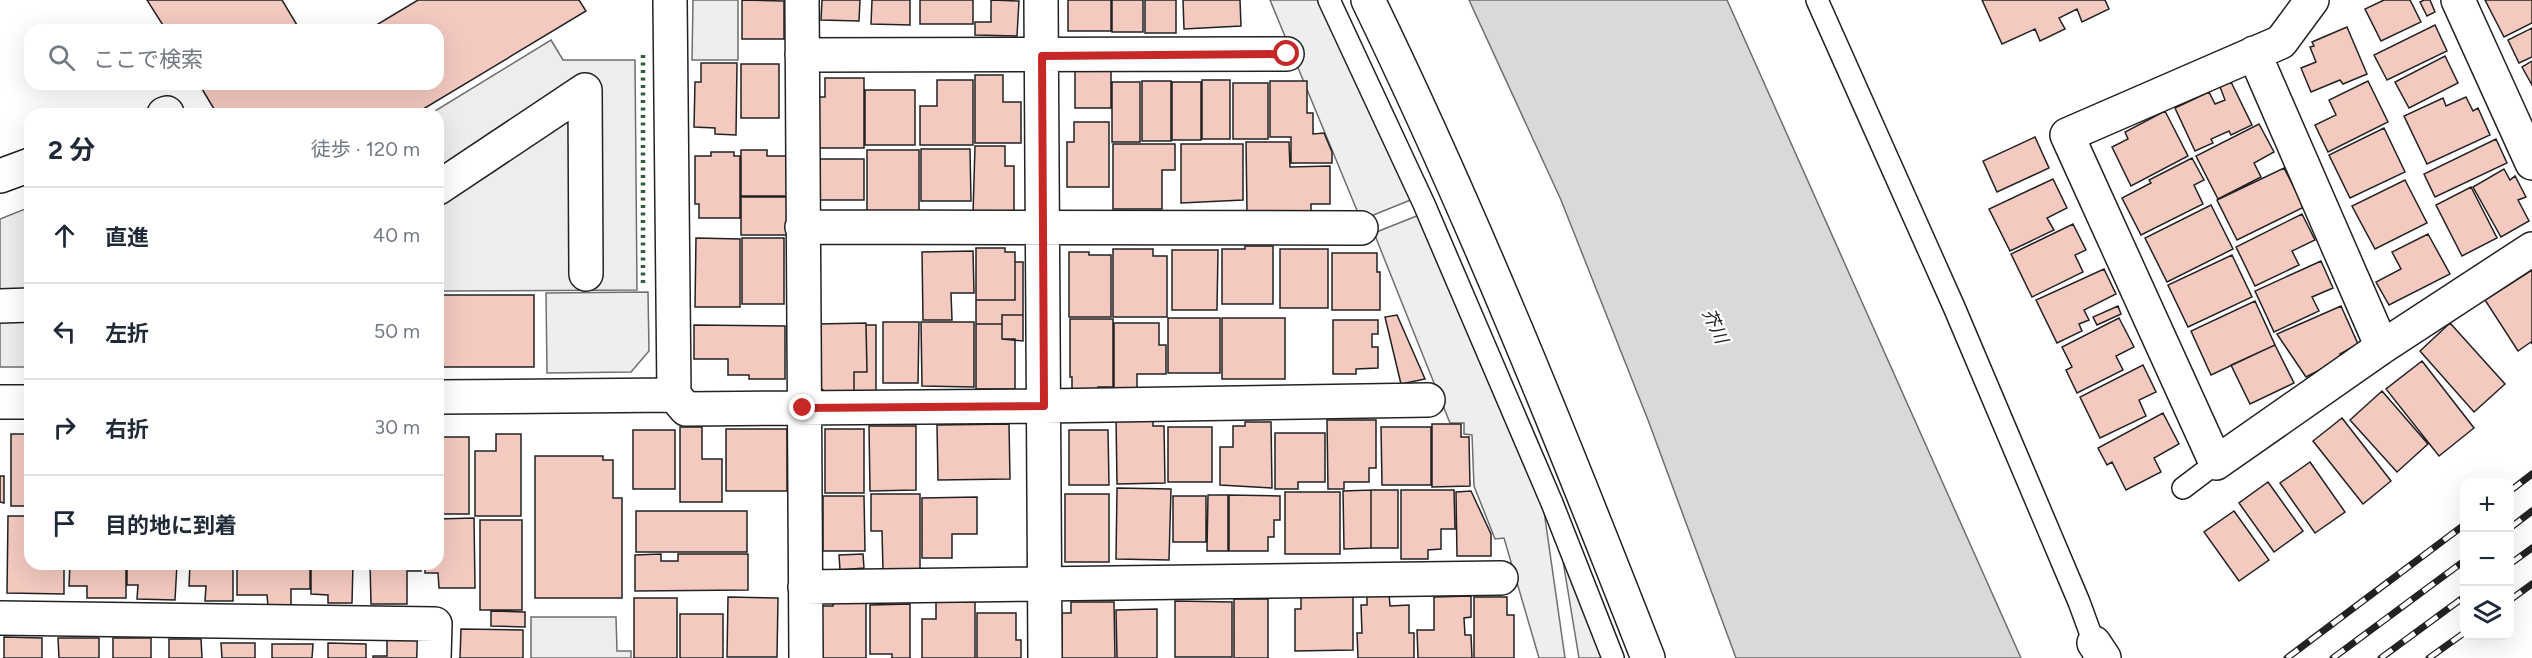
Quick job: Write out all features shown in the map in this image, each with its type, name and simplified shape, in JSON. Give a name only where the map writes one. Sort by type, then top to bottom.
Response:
[{"type":"street","points":[[802,0],[806,658]]},
{"type":"street","points":[[1041,0],[1045,658]]},
{"type":"street","points":[[1368,0],[1401,70],[1551,413],[1648,658]]},
{"type":"street","points":[[2312,0],[2281,42],[2067,135],[2217,463],[2382,347],[2532,249]]},
{"type":"street","points":[[2458,0],[2532,164]]},
{"type":"street","points":[[664,7],[674,395],[686,409],[1044,406],[1428,399]]},
{"type":"street","points":[[2254,52],[2382,347]]},
{"type":"street","points":[[802,55],[1287,54]]},
{"type":"street","points":[[444,184],[585,90],[586,274]]},
{"type":"street","points":[[0,176],[24,167]]},
{"type":"street","points":[[802,227],[1361,228]]},
{"type":"street","points":[[0,306],[24,305]]},
{"type":"street","points":[[444,398],[674,395]]},
{"type":"street","points":[[0,402],[24,402]]},
{"type":"street","points":[[805,587],[1501,578]]},
{"type":"street","points":[[0,618],[435,624],[434,658]]},
{"type":"lane","points":[[1329,0],[1429,214],[1552,502],[1613,658]]},
{"type":"lane","points":[[1816,0],[1954,307],[2097,653]]},
{"type":"lane","points":[[2183,488],[2217,463]]},
{"type":"shaded area","points":[[693,0],[738,0],[738,60],[692,60]]},
{"type":"shaded area","points":[[1270,0],[1319,0],[1413,199],[1361,220]]},
{"type":"shaded area","points":[[551,40],[563,60],[635,60],[637,290],[444,291],[444,108],[440,108]]},
{"type":"shaded area","points":[[24,209],[24,367],[0,367],[0,219]]},
{"type":"shaded area","points":[[1419,215],[1542,497],[1565,658],[1539,658],[1504,538],[1495,539],[1474,486],[1472,435],[1464,434],[1464,423],[1450,423],[1374,233]]},
{"type":"shaded area","points":[[648,292],[649,351],[631,372],[547,373],[546,293]]},
{"type":"shaded area","points":[[1562,555],[1604,658],[1579,658]]},
{"type":"shaded area","points":[[531,617],[616,617],[617,651],[631,651],[631,658],[531,658]]},
{"type":"water","name":"芥川","points":[[1469,0],[1727,0],[2021,658],[1736,658],[1648,420],[1561,200]]},
{"type":"building","points":[[147,0],[282,0],[296,24],[162,24]]},
{"type":"building","points":[[418,0],[579,0],[586,11],[425,108],[213,108],[203,90],[444,90],[444,24],[378,24]]},
{"type":"building","points":[[742,0],[784,1],[784,39],[742,39]]},
{"type":"building","points":[[822,0],[860,0],[859,21],[821,20]]},
{"type":"building","points":[[872,0],[910,0],[910,25],[871,24]]},
{"type":"building","points":[[920,0],[973,0],[973,24],[920,24]]},
{"type":"building","points":[[991,0],[1019,1],[1017,36],[975,35],[975,22],[991,22]]},
{"type":"building","points":[[1068,0],[1111,0],[1111,31],[1068,31]]},
{"type":"building","points":[[1112,0],[1143,0],[1143,32],[1112,32]]},
{"type":"building","points":[[1145,0],[1176,0],[1176,33],[1145,33]]},
{"type":"building","points":[[1183,0],[1240,0],[1241,26],[1184,29]]},
{"type":"building","points":[[1982,0],[2105,0],[2109,9],[2082,22],[2077,9],[2059,18],[2065,29],[2040,41],[2035,29],[2002,44]]},
{"type":"building","points":[[2384,0],[2410,0],[2421,22],[2381,41],[2365,9]]},
{"type":"building","points":[[2430,0],[2435,12],[2427,16],[2420,2]]},
{"type":"building","points":[[2485,0],[2532,0],[2532,23],[2504,37]]},
{"type":"building","points":[[2435,25],[2447,51],[2387,80],[2374,55]]},
{"type":"building","points":[[2347,27],[2367,74],[2343,84],[2340,80],[2311,92],[2301,68],[2316,62],[2310,47],[2314,46],[2312,42]]},
{"type":"building","points":[[2532,28],[2532,57],[2519,63],[2508,40]]},
{"type":"building","points":[[2445,56],[2458,83],[2409,108],[2395,82]]},
{"type":"building","points":[[2532,61],[2532,85],[2522,67]]},
{"type":"building","points":[[701,63],[737,63],[736,135],[715,134],[715,128],[694,127],[695,82],[701,82]]},
{"type":"building","points":[[741,64],[779,64],[779,118],[741,118]]},
{"type":"building","points":[[1075,71],[1111,71],[1111,108],[1075,108]]},
{"type":"building","points":[[975,75],[1003,75],[1003,102],[1021,102],[1021,143],[975,143]]},
{"type":"building","points":[[825,78],[864,78],[864,148],[819,148],[819,97],[825,97]]},
{"type":"building","points":[[937,80],[973,80],[973,145],[920,145],[920,106],[937,106]]},
{"type":"building","points":[[1202,80],[1230,80],[1230,139],[1202,139]]},
{"type":"building","points":[[1142,81],[1171,81],[1171,141],[1142,141]]},
{"type":"building","points":[[1270,81],[1307,81],[1307,113],[1313,113],[1313,134],[1324,133],[1332,152],[1332,163],[1291,163],[1291,137],[1270,137]]},
{"type":"building","points":[[2368,81],[2388,122],[2328,152],[2315,125],[2336,115],[2329,100]]},
{"type":"building","points":[[1112,82],[1140,82],[1140,142],[1112,142]]},
{"type":"building","points":[[1172,82],[1201,82],[1201,140],[1172,140]]},
{"type":"building","points":[[2231,82],[2252,125],[2231,135],[2229,131],[2211,139],[2213,143],[2195,151],[2175,108],[2209,92],[2215,104],[2225,100],[2220,87]]},
{"type":"building","points":[[1233,83],[1268,83],[1268,139],[1233,139]]},
{"type":"building","points":[[865,90],[915,90],[915,145],[865,145]]},
{"type":"building","points":[[2466,97],[2473,111],[2478,108],[2490,135],[2427,164],[2404,116],[2443,98],[2446,106]]},
{"type":"building","points":[[2165,111],[2188,156],[2131,186],[2112,147],[2128,139],[2125,132]]},
{"type":"building","points":[[1074,122],[1109,122],[1109,187],[1067,187],[1067,142],[1074,142]]},
{"type":"building","points":[[2259,124],[2274,152],[2254,163],[2261,177],[2218,199],[2196,156]]},
{"type":"building","points":[[2384,128],[2405,172],[2350,198],[2329,155]]},
{"type":"building","points":[[2035,137],[2049,168],[1997,192],[1983,161]]},
{"type":"building","points":[[2496,139],[2507,163],[2435,197],[2424,174]]},
{"type":"building","points":[[1246,142],[1289,142],[1290,167],[1330,166],[1330,204],[1311,204],[1311,212],[1247,213]]},
{"type":"building","points":[[1113,144],[1175,144],[1175,170],[1162,170],[1162,209],[1113,209]]},
{"type":"building","points":[[1181,144],[1243,144],[1243,200],[1181,203]]},
{"type":"building","points":[[975,146],[1005,146],[1005,166],[1014,166],[1014,214],[973,214]]},
{"type":"building","points":[[921,149],[970,149],[971,201],[921,201]]},
{"type":"building","points":[[741,150],[767,150],[767,156],[788,156],[788,196],[741,196]]},
{"type":"building","points":[[867,150],[919,150],[919,215],[867,215]]},
{"type":"building","points":[[711,152],[734,152],[734,156],[740,156],[740,218],[699,218],[699,204],[695,204],[695,156],[711,156]]},
{"type":"building","points":[[2192,158],[2204,180],[2194,185],[2203,204],[2141,235],[2122,198],[2151,183],[2149,180]]},
{"type":"building","points":[[819,159],[864,159],[864,200],[819,200]]},
{"type":"building","points":[[2284,168],[2304,207],[2237,240],[2217,200]]},
{"type":"building","points":[[2504,169],[2510,180],[2515,176],[2526,197],[2518,200],[2529,221],[2501,237],[2473,187]]},
{"type":"building","points":[[2053,179],[2067,208],[2047,218],[2054,230],[2010,251],[1989,209]]},
{"type":"building","points":[[2405,180],[2427,223],[2375,249],[2352,206]]},
{"type":"building","points":[[2471,187],[2497,238],[2462,256],[2436,205]]},
{"type":"building","points":[[741,197],[788,197],[788,235],[741,235]]},
{"type":"building","points":[[2211,205],[2233,249],[2167,282],[2145,238]]},
{"type":"building","points":[[2302,214],[2315,240],[2292,251],[2299,265],[2255,286],[2236,247]]},
{"type":"building","points":[[2073,224],[2086,250],[2075,255],[2083,272],[2032,297],[2011,254]]},
{"type":"building","points":[[2428,234],[2450,274],[2389,305],[2376,282],[2401,269],[2392,252]]},
{"type":"building","points":[[696,238],[740,239],[740,307],[695,307]]},
{"type":"building","points":[[742,238],[784,238],[784,304],[742,304]]},
{"type":"building","points":[[1245,246],[1273,246],[1273,304],[1222,304],[1222,249],[1245,249]]},
{"type":"building","points":[[976,248],[1005,248],[1005,252],[1015,252],[1015,300],[976,300]]},
{"type":"building","points":[[1113,249],[1153,249],[1153,256],[1167,256],[1167,317],[1113,317]]},
{"type":"building","points":[[1280,249],[1328,249],[1328,308],[1280,308]]},
{"type":"building","points":[[1172,250],[1218,250],[1217,310],[1172,310]]},
{"type":"building","points":[[973,251],[974,293],[951,293],[952,320],[923,320],[922,252]]},
{"type":"building","points":[[1069,252],[1111,255],[1111,317],[1069,317]]},
{"type":"building","points":[[1332,253],[1377,253],[1377,272],[1380,272],[1380,310],[1332,310]]},
{"type":"building","points":[[2232,255],[2252,297],[2188,327],[2168,285]]},
{"type":"building","points":[[2321,261],[2333,288],[2312,297],[2319,311],[2274,332],[2255,291]]},
{"type":"building","points":[[1015,262],[1023,262],[1023,315],[1002,315],[1002,324],[976,324],[976,300],[1015,300]]},
{"type":"building","points":[[2104,269],[2116,294],[2084,310],[2089,320],[2079,324],[2082,331],[2057,343],[2036,300]]},
{"type":"building","points":[[2532,270],[2532,344],[2531,342],[2518,351],[2485,300]]},
{"type":"building","points":[[444,295],[534,295],[534,367],[444,367]]},
{"type":"building","points":[[2255,301],[2275,345],[2211,375],[2191,331]]},
{"type":"building","points":[[2118,306],[2121,314],[2097,325],[2093,317]]},
{"type":"building","points":[[2341,306],[2358,344],[2340,354],[2343,358],[2306,377],[2277,334]]},
{"type":"building","points":[[1002,315],[1023,315],[1023,341],[1002,339]]},
{"type":"building","points":[[1397,315],[1425,379],[1401,384],[1385,317]]},
{"type":"building","points":[[1168,318],[1220,318],[1220,373],[1168,373]]},
{"type":"building","points":[[1222,318],[1285,318],[1285,379],[1222,379]]},
{"type":"building","points":[[2119,318],[2134,347],[2116,356],[2123,370],[2077,393],[2066,370],[2072,367],[2062,347]]},
{"type":"building","points":[[1070,319],[1113,319],[1113,387],[1098,387],[1098,390],[1072,390]]},
{"type":"building","points":[[1333,320],[1378,320],[1378,334],[1372,334],[1372,347],[1378,347],[1378,368],[1356,369],[1356,374],[1333,374]]},
{"type":"building","points":[[883,322],[919,322],[918,383],[883,383]]},
{"type":"building","points":[[921,322],[974,322],[974,387],[922,386]]},
{"type":"building","points":[[866,323],[867,372],[854,372],[854,393],[827,393],[818,386],[818,324]]},
{"type":"building","points":[[1114,323],[1159,323],[1159,345],[1166,345],[1166,374],[1137,374],[1137,388],[1114,389]]},
{"type":"building","points":[[2450,323],[2505,384],[2474,412],[2420,351]]},
{"type":"building","points":[[976,324],[1002,324],[1002,339],[1015,339],[1015,389],[976,389]]},
{"type":"building","points":[[694,325],[785,326],[785,379],[749,379],[749,375],[728,375],[728,359],[694,359]]},
{"type":"building","points":[[866,325],[876,325],[876,393],[854,393],[854,372],[867,372]]},
{"type":"building","points":[[2275,345],[2294,383],[2250,404],[2231,365]]},
{"type":"building","points":[[2422,361],[2474,428],[2439,456],[2386,389]]},
{"type":"building","points":[[2143,365],[2156,392],[2139,400],[2146,416],[2100,438],[2080,397]]},
{"type":"building","points":[[2382,391],[2428,444],[2397,472],[2350,420]]},
{"type":"building","points":[[2163,413],[2179,444],[2154,458],[2161,472],[2126,490],[2112,462],[2107,465],[2098,448]]},
{"type":"building","points":[[1116,417],[1153,417],[1153,426],[1164,426],[1165,483],[1117,484]]},
{"type":"building","points":[[2342,418],[2391,481],[2363,504],[2313,441]]},
{"type":"building","points":[[1327,420],[1376,420],[1376,468],[1369,468],[1369,482],[1344,482],[1344,489],[1328,489]]},
{"type":"building","points":[[1245,422],[1271,422],[1272,488],[1220,485],[1220,447],[1233,447],[1233,426],[1245,426]]},
{"type":"building","points":[[1009,424],[1010,479],[938,480],[937,425]]},
{"type":"building","points":[[1432,424],[1461,424],[1461,437],[1469,437],[1470,486],[1432,487]]},
{"type":"building","points":[[869,426],[916,426],[916,490],[870,491]]},
{"type":"building","points":[[680,427],[702,427],[702,459],[722,459],[722,502],[680,502]]},
{"type":"building","points":[[1168,427],[1212,427],[1212,482],[1168,482]]},
{"type":"building","points":[[1381,427],[1431,427],[1431,485],[1382,485]]},
{"type":"building","points":[[726,429],[787,429],[787,491],[726,491]]},
{"type":"building","points":[[825,429],[864,429],[864,493],[825,493]]},
{"type":"building","points":[[633,430],[675,430],[675,489],[633,489]]},
{"type":"building","points":[[1069,430],[1108,430],[1109,485],[1069,485]]},
{"type":"building","points":[[1275,433],[1325,433],[1325,482],[1298,482],[1298,489],[1275,489]]},
{"type":"building","points":[[11,434],[24,434],[24,506],[11,506]]},
{"type":"building","points":[[496,434],[521,434],[521,516],[475,516],[475,451],[496,451]]},
{"type":"building","points":[[444,437],[469,437],[469,514],[444,514]]},
{"type":"building","points":[[535,456],[603,456],[603,460],[613,460],[613,498],[622,498],[622,598],[535,598]]},
{"type":"building","points":[[2310,462],[2345,512],[2315,533],[2280,483]]},
{"type":"building","points":[[0,476],[4,476],[4,503],[0,502]]},
{"type":"building","points":[[2268,482],[2303,531],[2274,552],[2239,503]]},
{"type":"building","points":[[1117,488],[1171,489],[1169,560],[1116,559]]},
{"type":"building","points":[[1371,490],[1398,490],[1398,548],[1371,548]]},
{"type":"building","points":[[1371,490],[1371,548],[1344,549],[1343,491]]},
{"type":"building","points":[[1401,490],[1454,490],[1455,529],[1441,529],[1441,549],[1428,550],[1428,559],[1401,559]]},
{"type":"building","points":[[1471,491],[1491,534],[1491,556],[1457,556],[1456,492]]},
{"type":"building","points":[[1285,492],[1340,492],[1340,554],[1285,554]]},
{"type":"building","points":[[871,494],[920,494],[920,570],[883,570],[882,531],[871,531]]},
{"type":"building","points":[[1065,494],[1109,494],[1109,562],[1065,562]]},
{"type":"building","points":[[1208,495],[1228,495],[1228,551],[1207,551]]},
{"type":"building","points":[[1229,495],[1280,496],[1280,520],[1274,520],[1274,537],[1268,537],[1268,551],[1229,551]]},
{"type":"building","points":[[823,496],[864,496],[865,551],[823,551]]},
{"type":"building","points":[[1173,496],[1206,496],[1206,542],[1173,542]]},
{"type":"building","points":[[977,497],[977,534],[952,534],[952,558],[922,558],[922,498]]},
{"type":"building","points":[[636,511],[747,511],[747,552],[636,552]]},
{"type":"building","points":[[2234,511],[2269,560],[2239,581],[2204,532]]},
{"type":"building","points":[[8,516],[24,516],[24,570],[64,570],[64,594],[7,593]]},
{"type":"building","points":[[474,518],[475,588],[439,588],[438,573],[425,573],[425,570],[444,570],[444,519]]},
{"type":"building","points":[[480,520],[522,520],[522,610],[480,610]]},
{"type":"building","points":[[661,554],[661,561],[678,561],[678,554],[748,554],[748,590],[635,591],[635,555]]},
{"type":"building","points":[[863,554],[864,568],[840,570],[839,555]]},
{"type":"building","points":[[70,570],[126,570],[126,598],[87,598],[87,586],[69,586]]},
{"type":"building","points":[[127,570],[177,570],[175,600],[137,599],[138,585],[127,585]]},
{"type":"building","points":[[190,570],[233,570],[233,601],[205,601],[206,586],[189,586]]},
{"type":"building","points":[[237,570],[310,570],[310,589],[291,589],[291,606],[268,606],[267,595],[237,595]]},
{"type":"building","points":[[311,570],[353,570],[352,603],[328,603],[328,595],[311,594]]},
{"type":"building","points":[[370,570],[421,570],[407,571],[407,604],[371,604]]},
{"type":"building","points":[[1301,592],[1353,592],[1353,650],[1295,651],[1295,609],[1301,609]]},
{"type":"building","points":[[1389,593],[1390,606],[1409,605],[1409,633],[1414,633],[1414,658],[1358,658],[1357,633],[1362,633],[1361,605],[1367,605],[1367,594]]},
{"type":"building","points":[[1471,596],[1471,617],[1464,618],[1465,635],[1471,635],[1472,658],[1418,658],[1417,630],[1434,630],[1434,597]]},
{"type":"building","points":[[728,597],[778,598],[777,657],[727,657]]},
{"type":"building","points":[[1474,597],[1507,597],[1507,615],[1514,615],[1514,658],[1474,658]]},
{"type":"building","points":[[634,598],[677,598],[677,658],[634,658]]},
{"type":"building","points":[[1234,599],[1268,599],[1268,658],[1234,658]]},
{"type":"building","points":[[866,600],[866,658],[822,658],[822,606],[833,606],[833,601]]},
{"type":"building","points":[[1175,601],[1232,602],[1232,657],[1175,657]]},
{"type":"building","points":[[936,602],[975,602],[975,658],[922,658],[922,619],[936,619]]},
{"type":"building","points":[[1071,602],[1114,602],[1115,658],[1062,658],[1062,613],[1071,613]]},
{"type":"building","points":[[910,604],[910,658],[892,658],[892,654],[870,654],[870,605]]},
{"type":"building","points":[[1157,609],[1157,658],[1117,658],[1116,610]]},
{"type":"building","points":[[491,611],[525,612],[525,627],[491,626]]},
{"type":"building","points":[[977,613],[1016,613],[1016,640],[1021,640],[1021,658],[977,658]]},
{"type":"building","points":[[680,614],[723,614],[723,658],[680,658]]},
{"type":"building","points":[[461,629],[523,630],[523,658],[460,658]]},
{"type":"building","points":[[4,637],[42,638],[42,658],[4,658]]},
{"type":"building","points":[[58,638],[99,638],[99,658],[59,658]]},
{"type":"building","points":[[113,638],[151,638],[151,658],[113,658]]},
{"type":"building","points":[[169,639],[201,639],[202,658],[169,658]]},
{"type":"building","points":[[387,640],[419,640],[419,658],[373,658],[373,656],[387,656]]},
{"type":"building","points":[[221,643],[255,643],[255,658],[222,658]]},
{"type":"building","points":[[328,643],[366,644],[366,658],[328,658]]},
{"type":"building","points":[[272,644],[313,644],[312,658],[272,658]]},
{"type":"railway","points":[[2514,488],[2532,474]]},
{"type":"railway","points":[[2514,525],[2532,511]]},
{"type":"railway","points":[[2287,658],[2460,528]]},
{"type":"railway","points":[[2514,561],[2532,548]]},
{"type":"railway","points":[[2333,658],[2460,564]]},
{"type":"railway","points":[[2514,597],[2532,584]]},
{"type":"railway","points":[[2381,658],[2460,600]]},
{"type":"railway","points":[[2429,658],[2460,636]]},
{"type":"hedge","points":[[643,53],[643,283]]},
{"type":"route","points":[[803,408],[1044,406],[1042,56],[1287,54]]}]
